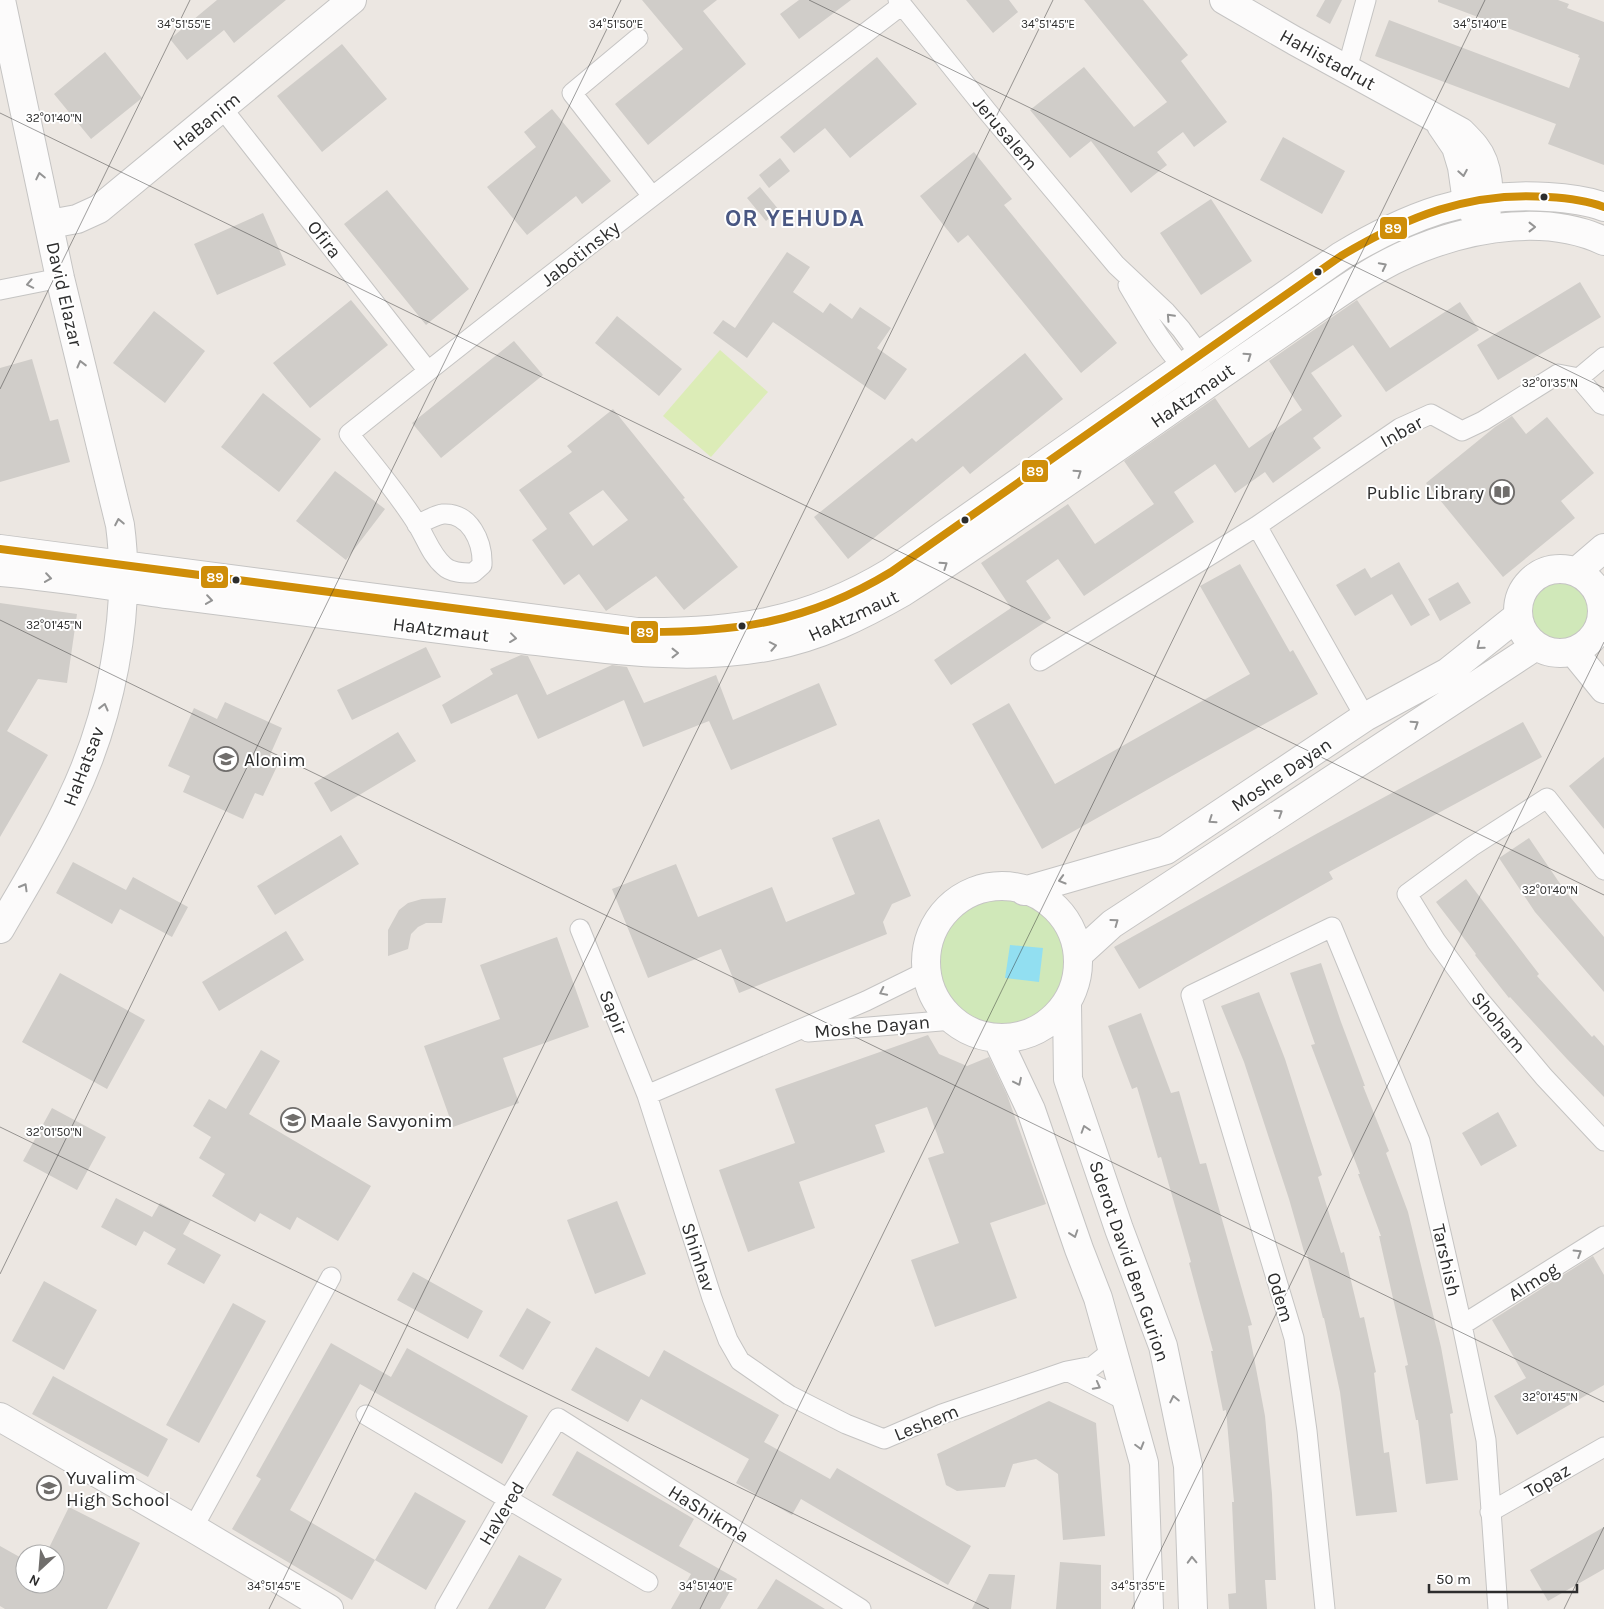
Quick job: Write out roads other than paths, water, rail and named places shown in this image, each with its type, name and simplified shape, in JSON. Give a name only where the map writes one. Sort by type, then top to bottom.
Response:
[{"type":"street","name":"David Elazar","points":[[2,0],[60,278],[120,524],[124,577]]},
{"type":"street","name":"HaBanim","points":[[50,224],[77,219],[99,209],[352,0]]},
{"type":"street","name":"HaHistadrut","points":[[1224,0],[1433,117],[1447,131],[1456,147],[1462,167],[1478,200],[1484,230]]},
{"type":"street","points":[[1347,70],[1366,0]]},
{"type":"street","name":"Jabotinsky","points":[[417,525],[349,434],[900,3]]},
{"type":"street","name":"Jerusalem","points":[[900,3],[987,111],[1116,265],[1166,312],[1181,329],[1198,379],[1208,384]]},
{"type":"street","points":[[638,38],[572,93],[652,196]]},
{"type":"street","name":"Ofira","points":[[222,108],[428,371]]},
{"type":"street","name":"HaAtzmaut","points":[[0,572],[124,577],[637,632],[682,632],[733,628],[774,621],[827,605],[866,588],[885,576],[1341,256],[1368,240],[1412,219],[1478,200],[1530,196],[1560,198],[1604,207]]},
{"type":"street","name":"HaAtzmaut","points":[[0,549],[124,577],[361,620],[599,648],[670,653],[725,652],[770,647],[819,634],[903,592],[1350,285],[1375,270],[1427,245],[1459,235],[1484,230],[1536,226],[1568,230],[1604,241]]},
{"type":"street","points":[[0,290],[60,278]]},
{"type":"street","points":[[1604,358],[1579,378],[1601,404],[1604,405]]},
{"type":"street","name":"Inbar","points":[[1040,661],[1257,526],[1400,428],[1430,414],[1462,431],[1483,421],[1558,374],[1579,378]]},
{"type":"street","points":[[1257,526],[1366,717]]},
{"type":"street","points":[[1576,572],[1604,548]]},
{"type":"street","points":[[1563,569],[1576,572],[1588,580],[1602,595],[1600,637],[1573,651],[1562,654],[1548,652],[1536,646],[1526,637],[1519,624],[1519,597],[1526,585],[1536,576],[1549,570],[1563,569]]},
{"type":"street","name":"HaHatsav","points":[[0,929],[71,802],[101,722],[118,642],[124,577]]},
{"type":"street","name":"Moshe Dayan","points":[[1024,890],[1166,850],[1366,717],[1448,672],[1518,616]]},
{"type":"street","name":"Moshe Dayan","points":[[1078,955],[1112,924],[1536,646]]},
{"type":"street","points":[[1573,651],[1604,689]]},
{"type":"street","name":"Shoham","points":[[1604,870],[1547,798],[1471,847],[1407,894],[1436,941],[1478,998],[1544,1077],[1604,1141]]},
{"type":"street","points":[[1011,886],[1036,894],[1057,909],[1072,930],[1078,955],[1077,980],[1067,1004],[1050,1023],[1027,1035],[1002,1039],[978,1035],[953,1020],[939,1005],[928,983],[926,958],[931,934],[944,913],[962,897],[985,888],[1011,886]]},
{"type":"street","name":"Odem","points":[[1325,1609],[1307,1431],[1294,1338],[1191,995],[1332,927]]},
{"type":"street","name":"Tarshish","points":[[1332,927],[1420,1141],[1486,1440],[1498,1609]]},
{"type":"street","name":"Sapir","points":[[580,929],[647,1095]]},
{"type":"street","name":"Moshe Dayan","points":[[647,1095],[791,1033],[927,971]]},
{"type":"street","name":"Sderot David Ben Gurion","points":[[1067,1004],[1068,1079],[1119,1229],[1163,1346],[1186,1457],[1189,1485],[1193,1609]]},
{"type":"street","name":"Moshe Dayan","points":[[791,1033],[953,1020]]},
{"type":"street","points":[[997,1038],[1031,1110],[1041,1136],[1079,1249],[1098,1298],[1128,1402],[1144,1463],[1149,1609]]},
{"type":"street","name":"Shinhav","points":[[647,1095],[712,1298],[728,1340],[740,1361],[789,1395]]},
{"type":"street","name":"Almog","points":[[1462,1325],[1604,1236]]},
{"type":"street","points":[[193,1528],[331,1277]]},
{"type":"street","name":"Leshem","points":[[789,1395],[846,1424],[884,1439],[942,1414],[1067,1370],[1093,1366],[1113,1350]]},
{"type":"street","points":[[1067,1370],[1128,1402]]},
{"type":"street","points":[[366,1415],[648,1582]]},
{"type":"street","points":[[0,1417],[329,1609]]},
{"type":"street","name":"HaVered","points":[[444,1609],[558,1418]]},
{"type":"street","name":"HaShikma","points":[[558,1418],[861,1609]]},
{"type":"street","name":"Topaz","points":[[1490,1512],[1604,1447]]},
{"type":"water","points":[[1010,945],[1043,948],[1039,982],[1005,978]]},
{"type":"place","name":"Public Library","points":[[1502,492]]},
{"type":"place","name":"Alonim","points":[[226,759]]},
{"type":"place","name":"Maale Savyonim","points":[[293,1120]]},
{"type":"place","name":"Yuvalim High School","points":[[49,1488]]},
{"type":"district","name":"OR YEHUDA","points":[[795,218]]}]
